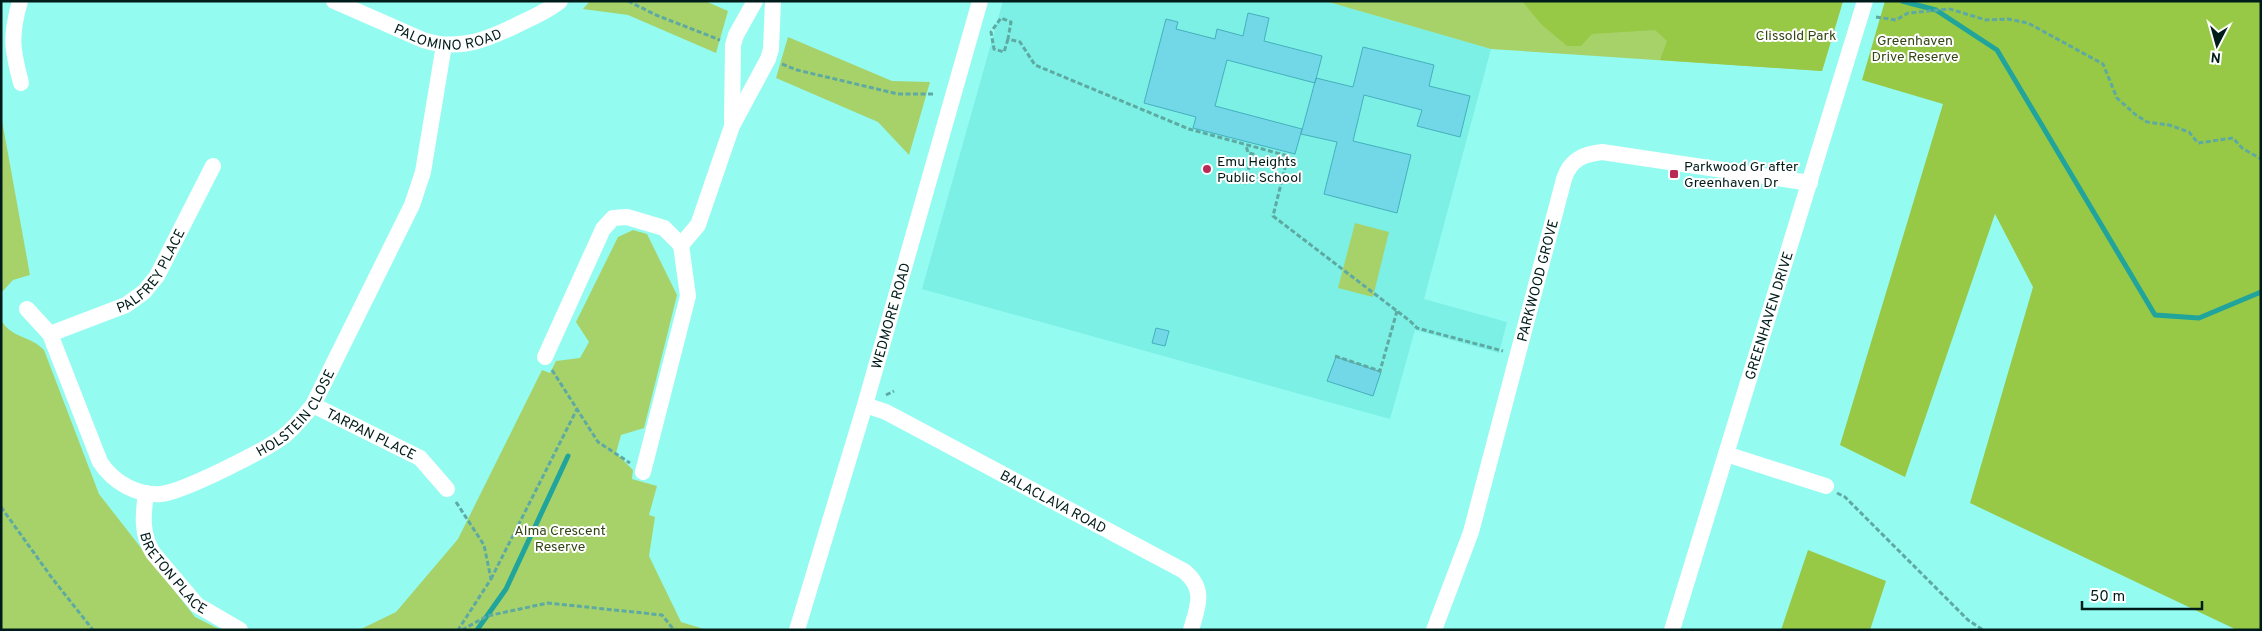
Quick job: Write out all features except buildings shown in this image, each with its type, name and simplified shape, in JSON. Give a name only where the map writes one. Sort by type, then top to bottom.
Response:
[{"type":"street","points":[[20,1],[12,41],[21,83]]},
{"type":"street","name":"PALOMINO ROAD","points":[[334,1],[423,40],[444,45],[465,45],[487,39],[549,9],[560,1]]},
{"type":"street","points":[[732,126],[733,45],[736,35],[755,1]]},
{"type":"street","points":[[681,245],[698,225],[732,126],[768,59],[771,50],[773,1]]},
{"type":"street","name":"WEDMORE ROAD","points":[[796,630],[865,405],[980,1]]},
{"type":"street","name":"GREENHAVEN DRIVE","points":[[1672,630],[1863,8]]},
{"type":"street","name":"HOLSTEIN CLOSE","points":[[27,309],[50,334],[104,468],[119,482],[137,492],[161,494],[182,489],[267,447],[286,435],[313,406],[412,205],[421,182],[444,45]]},
{"type":"street","name":"PARKWOOD GROVE","points":[[1437,629],[1471,532],[1564,179],[1571,164],[1591,153],[1602,152],[1810,183]]},
{"type":"street","name":"PALFREY PLACE","points":[[50,334],[126,304],[144,292],[157,276],[213,166]]},
{"type":"street","points":[[545,357],[603,228],[613,218],[627,218],[664,228],[681,245],[688,296],[643,472]]},
{"type":"street","name":"BALACLAVA ROAD","points":[[865,405],[886,412],[1184,571],[1198,588],[1198,602],[1191,630]]},
{"type":"street","name":"TARPAN PLACE","points":[[313,406],[420,458],[447,489]]},
{"type":"street","points":[[1726,454],[1826,486]]},
{"type":"street","name":"BRETON PLACE","points":[[146,494],[143,526],[153,553],[197,605],[240,630]]},
{"type":"path","points":[[1863,8],[1896,20],[1908,13],[1950,9],[1986,20],[2008,19],[2028,23],[2103,64],[2118,98],[2136,115],[2147,122],[2169,125],[2189,132],[2198,143],[2233,138],[2242,148],[2261,159]]},
{"type":"path","points":[[1001,18],[1012,22],[1008,39],[1004,52],[994,49],[991,32],[1001,18]]},
{"type":"path","points":[[1008,39],[1020,42],[1035,66],[1189,130],[1288,156],[1273,216],[1417,328],[1500,350]]},
{"type":"path","points":[[1244,184],[1253,154],[1248,153],[1245,145]]},
{"type":"path","points":[[1334,356],[1380,370],[1397,311]]},
{"type":"path","points":[[545,357],[598,442],[643,472]]},
{"type":"path","points":[[458,630],[491,579],[577,409]]},
{"type":"path","points":[[1826,486],[1845,497],[1968,620],[1983,630]]},
{"type":"path","points":[[447,489],[484,545],[491,579]]},
{"type":"path","points":[[1,507],[52,578],[93,630]]},
{"type":"path","points":[[462,630],[487,616],[548,603],[662,615],[674,630]]},
{"type":"shaded area","name":"Emu Heights Public School","points":[[1003,1],[1325,1],[1491,49],[1424,299],[1507,322],[1499,353],[1415,330],[1390,419],[922,289]]},
{"type":"green space","points":[[590,1],[705,1],[728,11],[716,53],[628,15],[583,9]]},
{"type":"green space","name":"Clissold Park","points":[[1325,1],[1843,1],[1822,71],[1491,49]]},
{"type":"green space","name":"Clissold Park","points":[[1522,1],[1843,1],[1822,71],[1660,60],[1667,41],[1655,30],[1592,34],[1581,46],[1567,46],[1541,24]]},
{"type":"green space","name":"Greenhaven Drive Reserve","points":[[1885,1],[2261,1],[2261,630],[2237,630],[1970,503],[2033,287],[1995,214],[1905,477],[1840,445],[1943,104],[1862,80]]},
{"type":"green space","points":[[788,37],[892,81],[930,82],[909,155],[878,122],[776,78]]},
{"type":"green space","points":[[1,115],[30,275],[13,280],[1,293]]},
{"type":"green space","points":[[1355,223],[1389,232],[1373,297],[1338,288]]},
{"type":"green space","name":"Alma Crescent Reserve","points":[[633,230],[647,234],[677,295],[644,428],[621,435],[616,453],[633,470],[632,479],[657,486],[649,515],[655,517],[649,556],[681,622],[707,630],[359,630],[396,612],[458,539],[542,370],[550,373],[556,361],[580,358],[589,342],[576,322],[618,237]]},
{"type":"green space","points":[[1,320],[10,331],[39,345],[44,350],[99,494],[195,617],[221,630],[1,630]]},
{"type":"green space","points":[[1808,550],[1886,581],[1870,630],[1781,630]]},
{"type":"waterway","points":[[1902,1],[1936,10],[1997,50],[2155,315],[2199,318],[2261,292]]},
{"type":"waterway","points":[[477,630],[506,589],[568,456]]},
{"type":"place","name":"Emu Heights Public School","points":[[1207,169]]},
{"type":"place","name":"Parkwood Gr after Greenhaven Dr","points":[[1674,174]]}]
